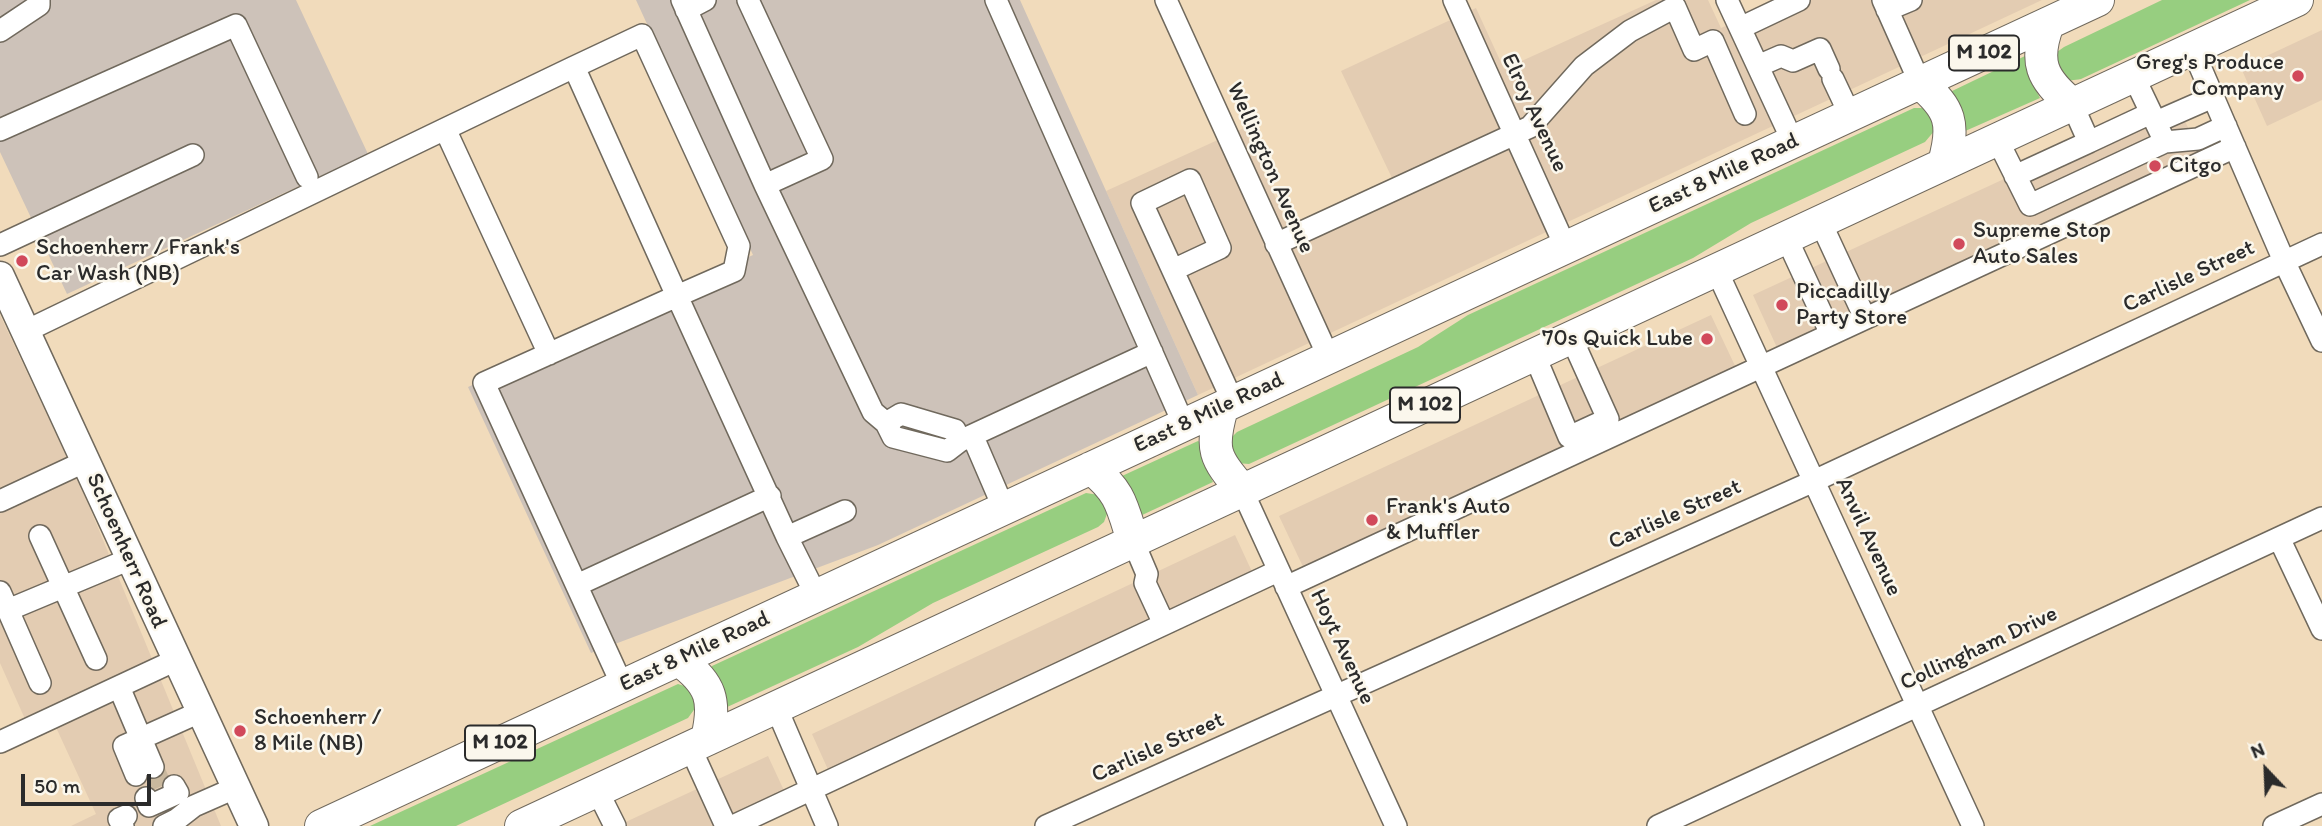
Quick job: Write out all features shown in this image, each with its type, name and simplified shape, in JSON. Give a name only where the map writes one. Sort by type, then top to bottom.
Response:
[{"type":"highway","name":"East 8 Mile Road","points":[[321,826],[2098,0]]},
{"type":"highway","name":"M 102","points":[[521,826],[2297,0]]},
{"type":"highway","points":[[2048,23],[2040,50],[2042,69],[2053,87],[2072,104]]},
{"type":"highway","points":[[1920,83],[1942,104],[1950,120],[1950,142],[1944,163]]},
{"type":"highway","points":[[1227,405],[1215,430],[1216,452],[1223,467],[1242,491]]},
{"type":"highway","points":[[1091,468],[1118,494],[1133,541]]},
{"type":"highway","points":[[679,660],[701,678],[709,694],[712,719],[699,743]]},
{"type":"main road","name":"Schoenherr Road","points":[[0,276],[254,826]]},
{"type":"street","points":[[0,31],[39,5],[39,0]]},
{"type":"street","points":[[748,0],[822,159],[765,185]]},
{"type":"street","points":[[996,0],[1184,425]]},
{"type":"street","name":"Wellington Avenue","points":[[1166,0],[1329,358]]},
{"type":"street","name":"Elroy Avenue","points":[[1454,0],[1566,248]]},
{"type":"street","points":[[1727,0],[1793,142]]},
{"type":"street","points":[[1717,50],[1799,0]]},
{"type":"street","points":[[1910,0],[1885,5],[1920,83]]},
{"type":"street","points":[[691,3],[765,185],[873,412],[886,424],[894,437],[947,451],[966,439],[1152,352]]},
{"type":"street","points":[[1276,244],[1530,127],[1584,66],[1630,32],[1675,7],[1695,50],[1713,41],[1745,114]]},
{"type":"street","points":[[0,131],[236,25],[307,177]]},
{"type":"street","points":[[26,331],[642,35],[739,246],[734,271],[484,383],[623,687]]},
{"type":"street","points":[[2192,48],[2284,261],[2322,341]]},
{"type":"street","points":[[1758,66],[1781,56],[1793,61],[1820,49],[1850,115]]},
{"type":"street","points":[[574,67],[787,537],[816,595]]},
{"type":"street","points":[[2133,75],[2165,142]]},
{"type":"street","points":[[2015,176],[2089,142],[2213,97]]},
{"type":"street","points":[[2072,104],[2089,142]]},
{"type":"street","points":[[2029,205],[2165,142],[2198,139],[2226,126]]},
{"type":"street","points":[[445,129],[549,354]]},
{"type":"street","points":[[1997,139],[2044,235]]},
{"type":"street","points":[[733,826],[1164,624],[1282,579],[1761,366],[2235,147]]},
{"type":"street","points":[[0,245],[193,155]]},
{"type":"street","points":[[1820,221],[1865,318]]},
{"type":"street","points":[[1786,237],[1831,334]]},
{"type":"street","name":"Carlisle Street","points":[[1046,826],[1337,698],[1814,481],[2322,244]]},
{"type":"street","name":"Anvil Avenue","points":[[1716,269],[1973,826]]},
{"type":"street","points":[[1173,270],[1227,405]]},
{"type":"street","points":[[1534,354],[1569,437],[1608,419],[1570,337]]},
{"type":"street","points":[[966,439],[1004,509]]},
{"type":"street","points":[[0,502],[86,461]]},
{"type":"street","name":"Hoyt Avenue","points":[[1242,491],[1396,826]]},
{"type":"street","points":[[577,585],[770,496]]},
{"type":"street","points":[[787,537],[845,511]]},
{"type":"street","name":"Collingham Drive","points":[[1658,826],[2322,518]]},
{"type":"street","points":[[40,536],[96,659]]},
{"type":"street","points":[[2279,538],[2322,629]]},
{"type":"street","points":[[1133,541],[1147,574],[1145,583],[1164,624]]},
{"type":"street","points":[[40,683],[4,601],[64,587],[130,559]]},
{"type":"street","points":[[0,743],[176,660]]},
{"type":"street","points":[[119,687],[147,736],[151,768],[124,746],[147,736],[200,712]]},
{"type":"street","points":[[776,707],[827,826]]},
{"type":"street","points":[[699,743],[726,826]]},
{"type":"street","points":[[149,803],[173,824],[194,806],[235,789]]},
{"type":"street","points":[[597,790],[615,826]]},
{"type":"street","points":[[2274,826],[2322,804]]},
{"type":"shaded area","points":[[0,0],[296,0],[368,154],[67,294],[0,152]]},
{"type":"shaded area","points":[[636,0],[1020,0],[1198,395],[878,545],[591,653],[468,387],[753,255]]},
{"type":"shaded area","points":[[1656,0],[1708,0],[1721,28],[1782,0],[2042,0],[1198,395],[1106,191],[1244,128],[1289,227],[1392,178],[1341,71],[1476,8],[1504,69]]},
{"type":"shaded area","points":[[2322,30],[2322,100],[2267,126],[2241,68]]},
{"type":"shaded area","points":[[2175,100],[2202,157],[1779,352],[1753,295]]},
{"type":"shaded area","points":[[0,315],[82,489],[221,826],[71,826],[96,814],[48,710],[25,719],[0,663]]},
{"type":"shaded area","points":[[1711,315],[1737,370],[1305,571],[1279,516]]},
{"type":"shaded area","points":[[1235,535],[1254,576],[830,774],[812,734]]},
{"type":"shaded area","points":[[768,756],[787,797],[723,826],[617,826]]},
{"type":"green space","points":[[2162,0],[2250,0],[2081,79],[2068,80],[2058,74],[2057,52],[2064,47]]},
{"type":"green space","points":[[2025,56],[2030,79],[2040,98],[1963,132],[1950,92]]},
{"type":"green space","points":[[1914,108],[1922,108],[1930,113],[1935,130],[1925,142],[1751,223],[1693,258],[1249,464],[1236,463],[1229,440],[1237,432],[1418,347],[1468,315]]},
{"type":"green space","points":[[1198,441],[1201,443],[1204,463],[1213,482],[1140,516],[1122,476]]},
{"type":"green space","points":[[1086,493],[1099,495],[1108,511],[1104,522],[1098,527],[933,603],[858,647],[725,708],[712,666]]},
{"type":"green space","points":[[678,684],[691,688],[696,707],[688,718],[456,826],[370,826]]},
{"type":"tunnel","points":[[153,767],[163,790]]},
{"type":"place","name":"Greg's Produce Company","points":[[2298,76]]},
{"type":"place","name":"Citgo","points":[[2155,166]]},
{"type":"place","name":"Supreme Stop Auto Sales","points":[[1959,244]]},
{"type":"place","name":"Schoenherr / Frank's Car Wash (NB)","points":[[22,261]]},
{"type":"place","name":"Piccadilly Party Store","points":[[1782,305]]},
{"type":"place","name":"70s Quick Lube","points":[[1707,339]]},
{"type":"place","name":"Frank's Auto & Muffler","points":[[1372,520]]},
{"type":"place","name":"Schoenherr / 8 Mile (NB)","points":[[240,731]]}]
